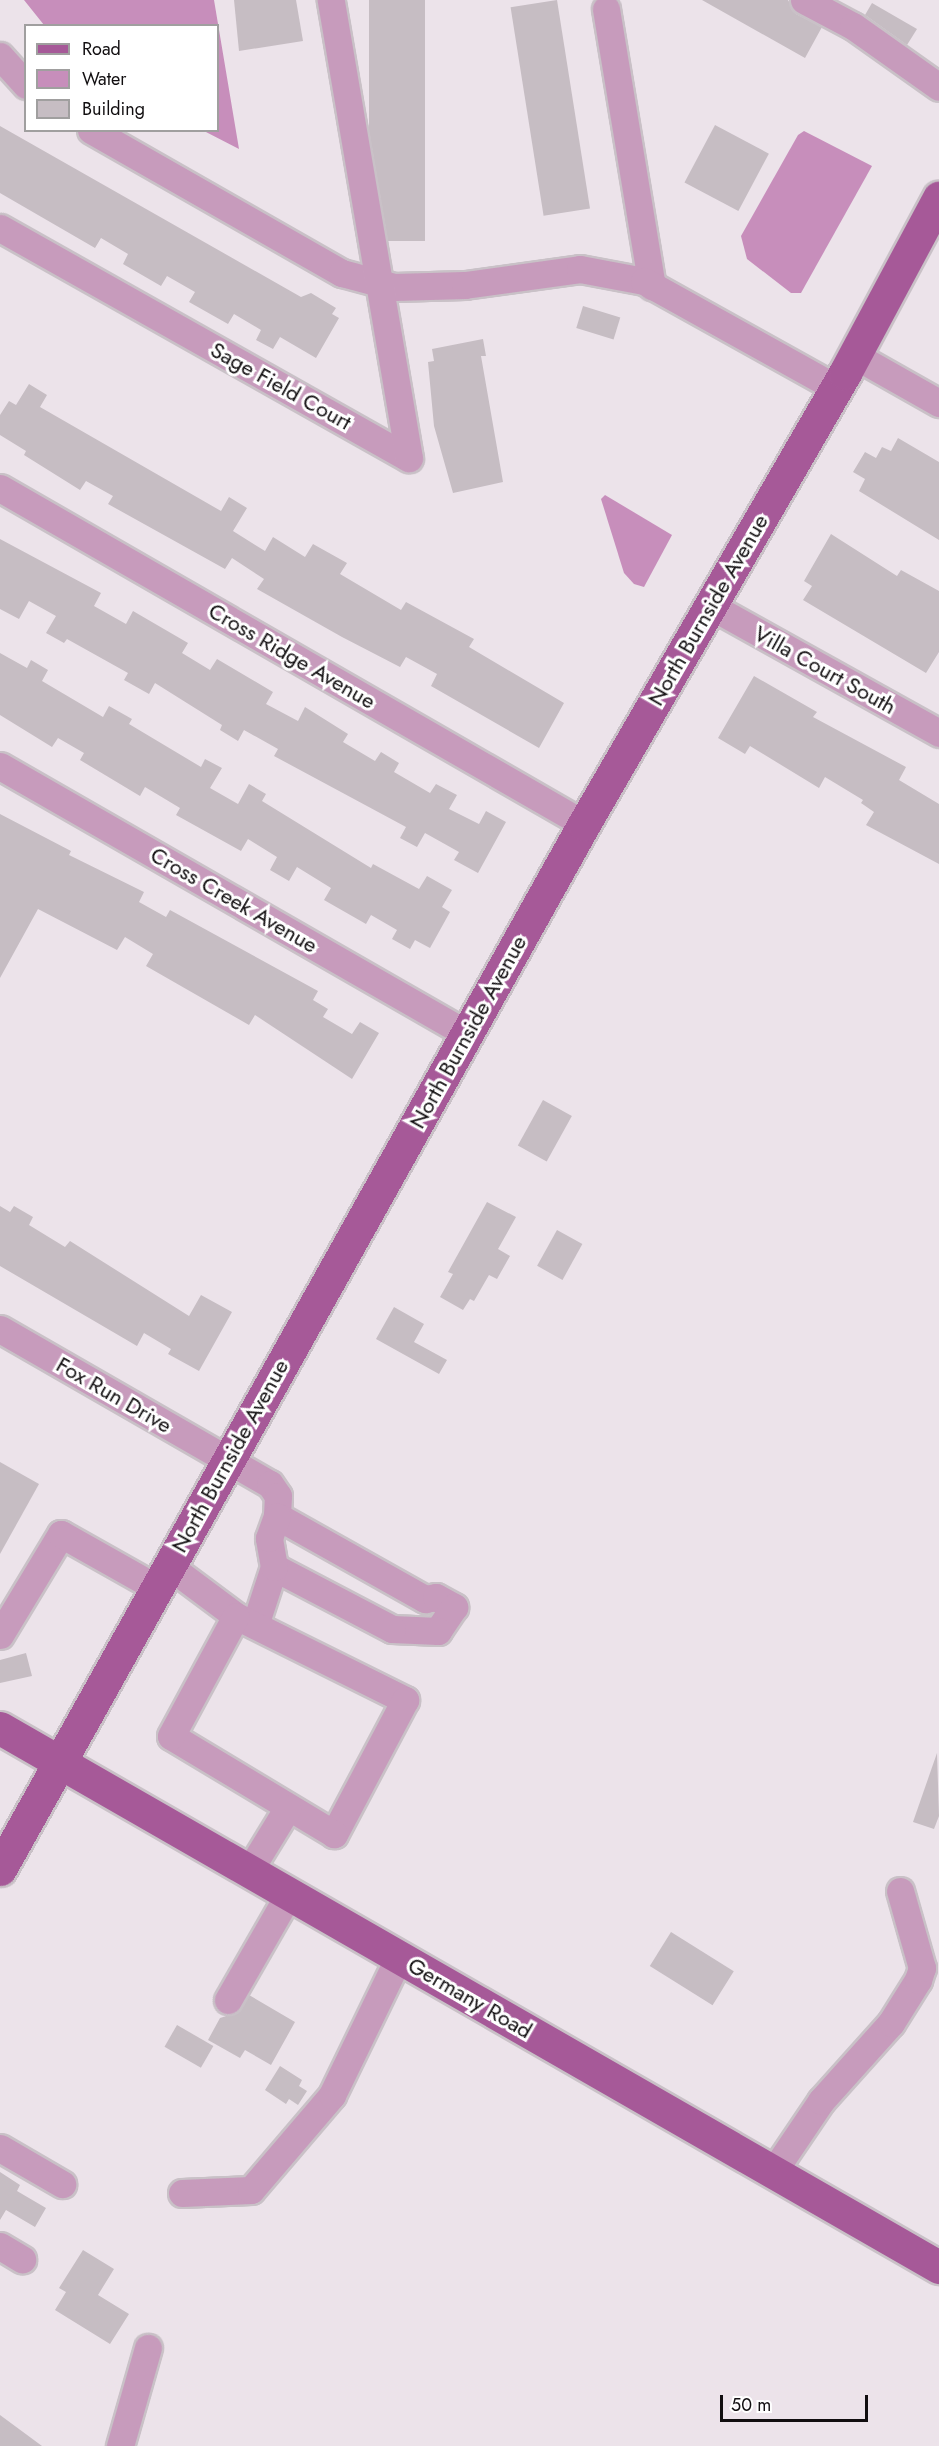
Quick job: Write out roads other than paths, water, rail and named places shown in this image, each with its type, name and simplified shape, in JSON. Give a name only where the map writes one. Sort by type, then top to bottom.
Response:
[{"type":"main road","name":"North Burnside Avenue","points":[[0,1869],[584,824],[836,388],[939,198]]},
{"type":"main road","name":"Germany Road","points":[[0,1728],[939,2267]]},
{"type":"street","name":"Sage Field Court","points":[[0,228],[409,458],[331,0]]},
{"type":"street","points":[[804,0],[853,26],[939,87]]},
{"type":"street","points":[[606,9],[652,286]]},
{"type":"street","points":[[0,56],[24,83]]},
{"type":"street","points":[[94,132],[319,262],[379,284],[442,287],[580,270],[652,286],[836,388]]},
{"type":"street","points":[[854,355],[939,403]]},
{"type":"street","name":"Cross Ridge Avenue","points":[[0,488],[584,824]]},
{"type":"street","name":"Villa Court South","points":[[711,606],[939,734]]},
{"type":"street","name":"Cross Creek Avenue","points":[[0,766],[467,1034]]},
{"type":"street","name":"Fox Run Drive","points":[[0,1329],[275,1489],[277,1516]]},
{"type":"street","points":[[0,1635],[61,1534],[163,1577],[246,1621],[405,1700],[334,1834],[287,1809],[171,1736],[246,1621],[274,1567],[268,1538],[277,1516],[425,1599],[436,1597],[454,1606],[438,1631],[392,1629],[274,1567]]},
{"type":"street","points":[[249,1871],[287,1809]]},
{"type":"street","points":[[773,2172],[820,2102],[891,2023],[918,1980],[922,1968],[900,1891]]},
{"type":"street","points":[[228,2000],[289,1894]]},
{"type":"street","points":[[182,2193],[251,2190],[332,2095],[399,1957]]},
{"type":"street","points":[[0,2148],[62,2184]]},
{"type":"street","points":[[120,2446],[148,2348]]},
{"type":"water","points":[[24,0],[214,0],[218,24],[43,24]]},
{"type":"water","points":[[219,30],[239,149],[206,132],[219,132]]},
{"type":"water","points":[[804,131],[872,166],[801,293],[791,293],[747,259],[741,236],[798,135]]},
{"type":"water","points":[[605,495],[672,535],[644,587],[634,584],[624,573],[601,499]]}]
